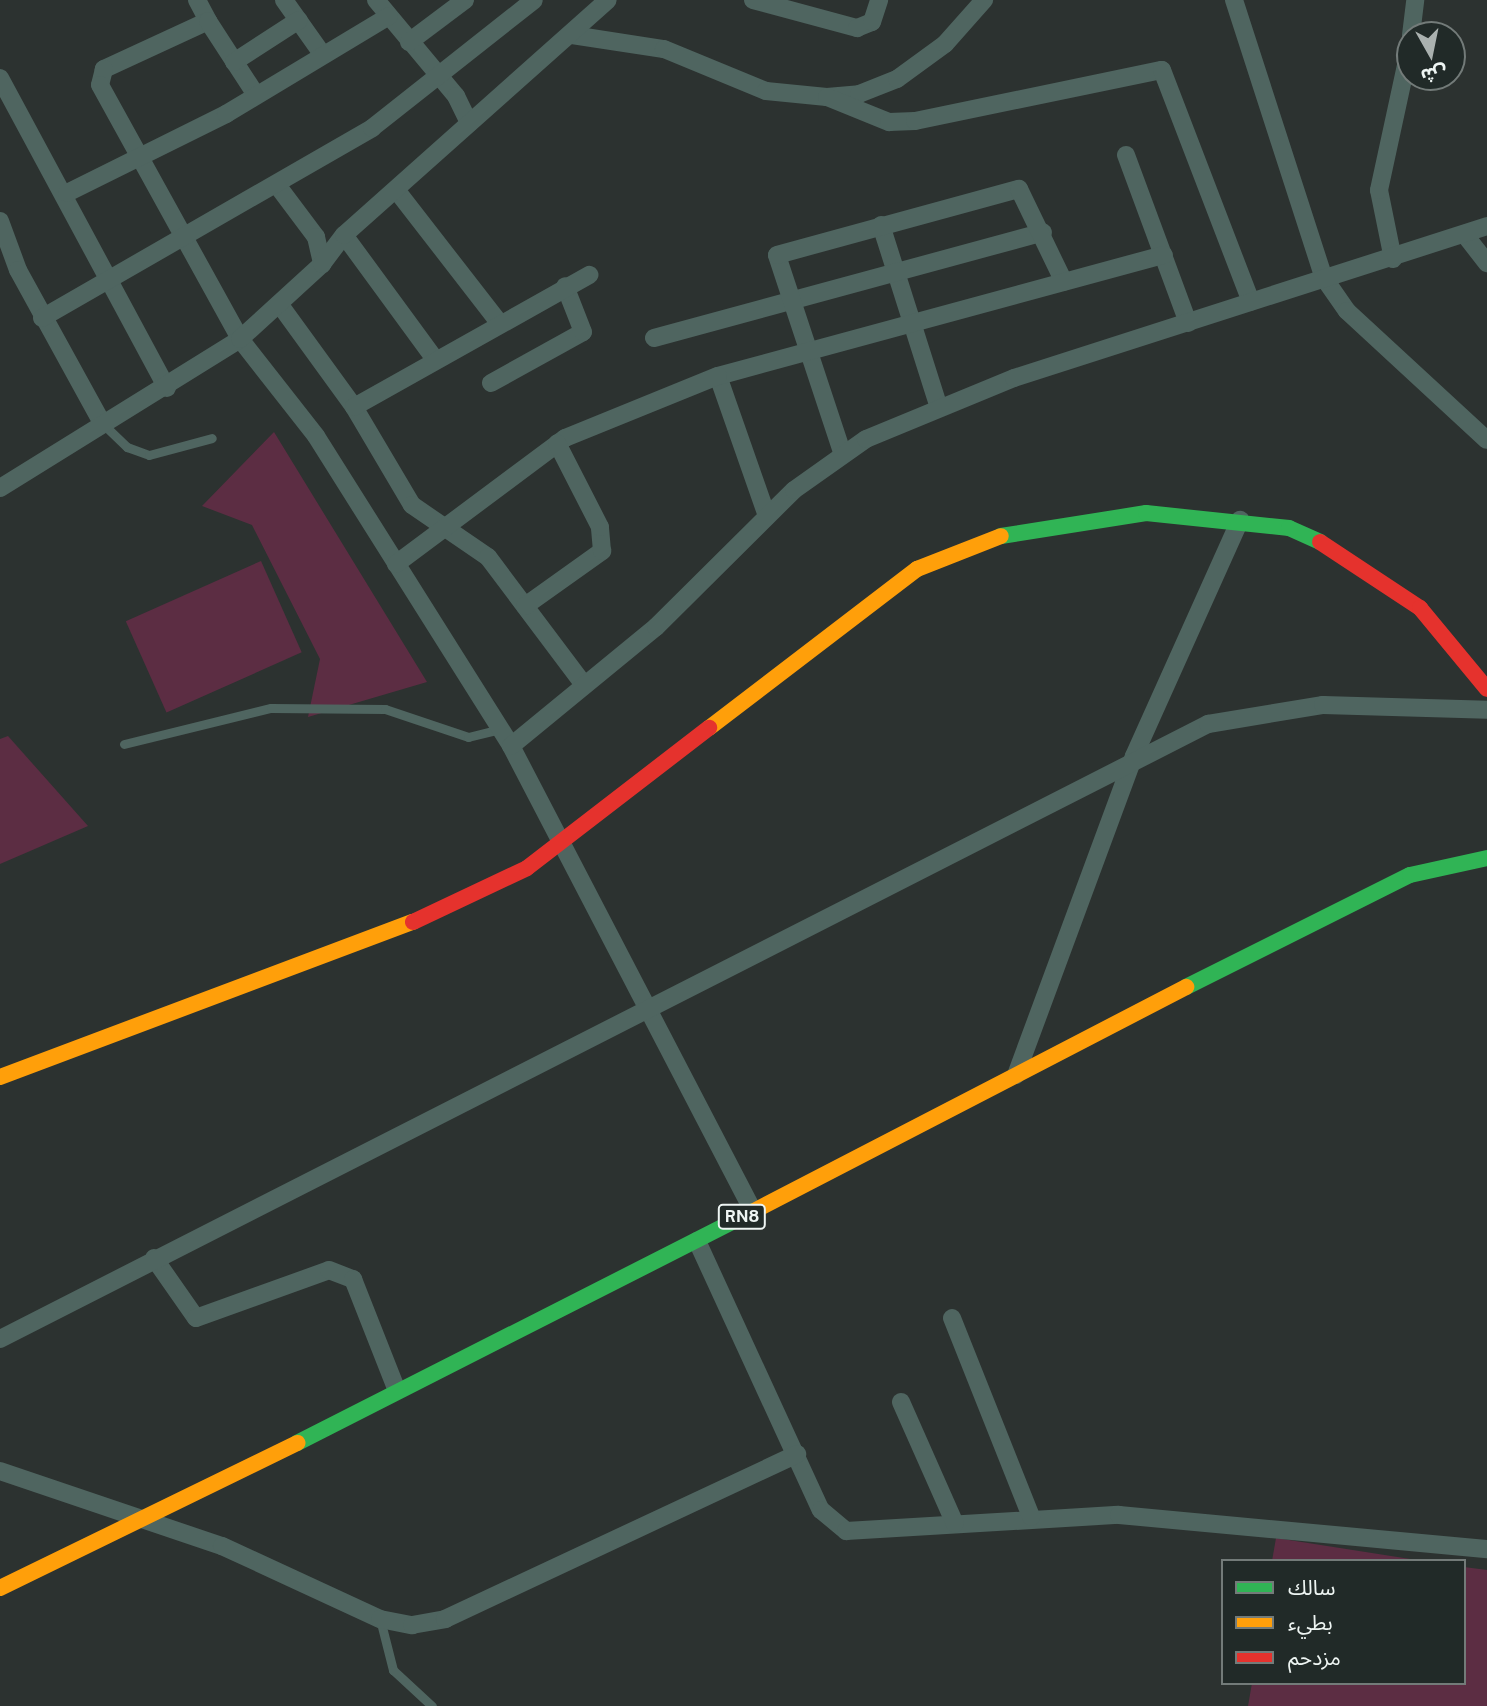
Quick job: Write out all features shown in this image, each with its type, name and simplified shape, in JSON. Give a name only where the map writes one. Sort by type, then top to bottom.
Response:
[{"type":"street","points":[[197,0],[256,96]]},
{"type":"street","points":[[284,0],[323,55]]},
{"type":"street","points":[[409,41],[465,0]]},
{"type":"street","points":[[42,318],[277,185],[441,79],[534,0]]},
{"type":"street","points":[[0,488],[102,423],[166,388],[240,339],[322,264],[344,236],[397,191],[469,123],[572,35],[608,0]]},
{"type":"street","points":[[753,0],[857,28],[872,22],[879,0]]},
{"type":"street","points":[[572,35],[664,49],[766,91],[827,97],[859,94],[897,79],[945,44],[984,0]]},
{"type":"street","points":[[1234,0],[1324,278],[1347,311],[1487,440]]},
{"type":"street","points":[[1413,21],[1415,0]]},
{"type":"street","points":[[67,193],[256,96],[323,55],[383,6],[441,79],[469,123]]},
{"type":"street","points":[[234,62],[299,20]]},
{"type":"street","points":[[208,21],[99,72],[139,158],[240,339],[316,436],[511,746],[644,1007],[753,1211]]},
{"type":"street","points":[[827,97],[889,122],[915,121],[1162,70],[1251,302]]},
{"type":"street","points":[[0,78],[67,193],[166,388]]},
{"type":"street","points":[[1393,259],[1378,190],[1400,91]]},
{"type":"street","points":[[1126,155],[1188,323]]},
{"type":"street","points":[[277,185],[316,237],[322,264]]},
{"type":"street","points":[[842,452],[788,302],[777,255],[1012,188],[1028,198],[1064,282]]},
{"type":"street","points":[[397,191],[498,321]]},
{"type":"street","points":[[0,221],[42,318],[102,423]]},
{"type":"street","points":[[881,225],[939,408]]},
{"type":"street","points":[[511,746],[582,682],[656,627],[767,516],[842,452],[939,408],[1251,302],[1393,259],[1487,226]]},
{"type":"street","points":[[654,338],[1043,232]]},
{"type":"street","points":[[1465,235],[1487,263]]},
{"type":"street","points":[[344,236],[434,358]]},
{"type":"street","points":[[396,564],[444,525],[557,443],[718,376],[1164,255]]},
{"type":"street","points":[[0,267],[17,259]]},
{"type":"street","points":[[354,407],[498,321],[589,275]]},
{"type":"street","points":[[491,383],[580,336],[565,286]]},
{"type":"street","points":[[280,305],[354,407],[412,505],[488,557],[582,682]]},
{"type":"street","points":[[718,376],[767,516]]},
{"type":"street","points":[[525,606],[602,551],[600,527],[557,443]]},
{"type":"street","points":[[1,1079],[362,945],[495,886],[561,841],[849,617],[916,569],[962,547],[1080,516],[1240,520],[1289,527],[1380,579],[1420,608],[1487,689]]},
{"type":"street","points":[[1016,1076],[1135,756],[1240,520]]},
{"type":"street","points":[[0,1339],[1135,756],[1208,724],[1256,713],[1336,705],[1487,710]]},
{"type":"street","name":"RN8","points":[[0,1588],[146,1520],[396,1388],[697,1241],[1409,875],[1487,858]]},
{"type":"street","points":[[697,1241],[821,1510],[846,1531],[1031,1517],[1119,1515],[1487,1549]]},
{"type":"street","points":[[155,1258],[196,1318],[328,1270],[353,1279],[396,1388]]},
{"type":"street","points":[[952,1318],[1031,1517]]},
{"type":"street","points":[[901,1402],[955,1524]]},
{"type":"street","points":[[0,1471],[222,1546],[380,1619],[412,1625],[445,1619],[797,1454]]},
{"type":"lane","points":[[102,423],[127,447],[149,455],[212,438]]},
{"type":"lane","points":[[124,744],[271,708],[385,709],[468,737],[500,729]]},
{"type":"lane","points":[[380,1619],[393,1670],[432,1706]]},
{"type":"shaded area","points":[[274,432],[427,682],[308,717],[320,659],[252,525],[202,506]]},
{"type":"shaded area","points":[[261,561],[302,652],[166,713],[126,621]]},
{"type":"shaded area","points":[[8,736],[88,826],[0,864],[0,739]]},
{"type":"shaded area","points":[[1276,1538],[1410,1559],[1272,1559]]},
{"type":"shaded area","points":[[1466,1567],[1487,1570],[1487,1706],[1248,1706],[1252,1685],[1466,1685]]},
{"type":"traffic: fast","points":[[1001,536],[1146,513],[1289,528],[1320,542]]},
{"type":"traffic: fast","points":[[1186,987],[1410,875],[1487,858]]},
{"type":"traffic: fast","points":[[297,1443],[754,1211]]},
{"type":"traffic: slow","points":[[709,728],[917,569],[1001,536]]},
{"type":"traffic: slow","points":[[0,1077],[413,922]]},
{"type":"traffic: slow","points":[[754,1211],[1186,987]]},
{"type":"traffic: slow","points":[[0,1588],[297,1443]]},
{"type":"traffic: jam","points":[[1320,542],[1420,608],[1487,689]]},
{"type":"traffic: jam","points":[[413,922],[527,868],[709,728]]}]
